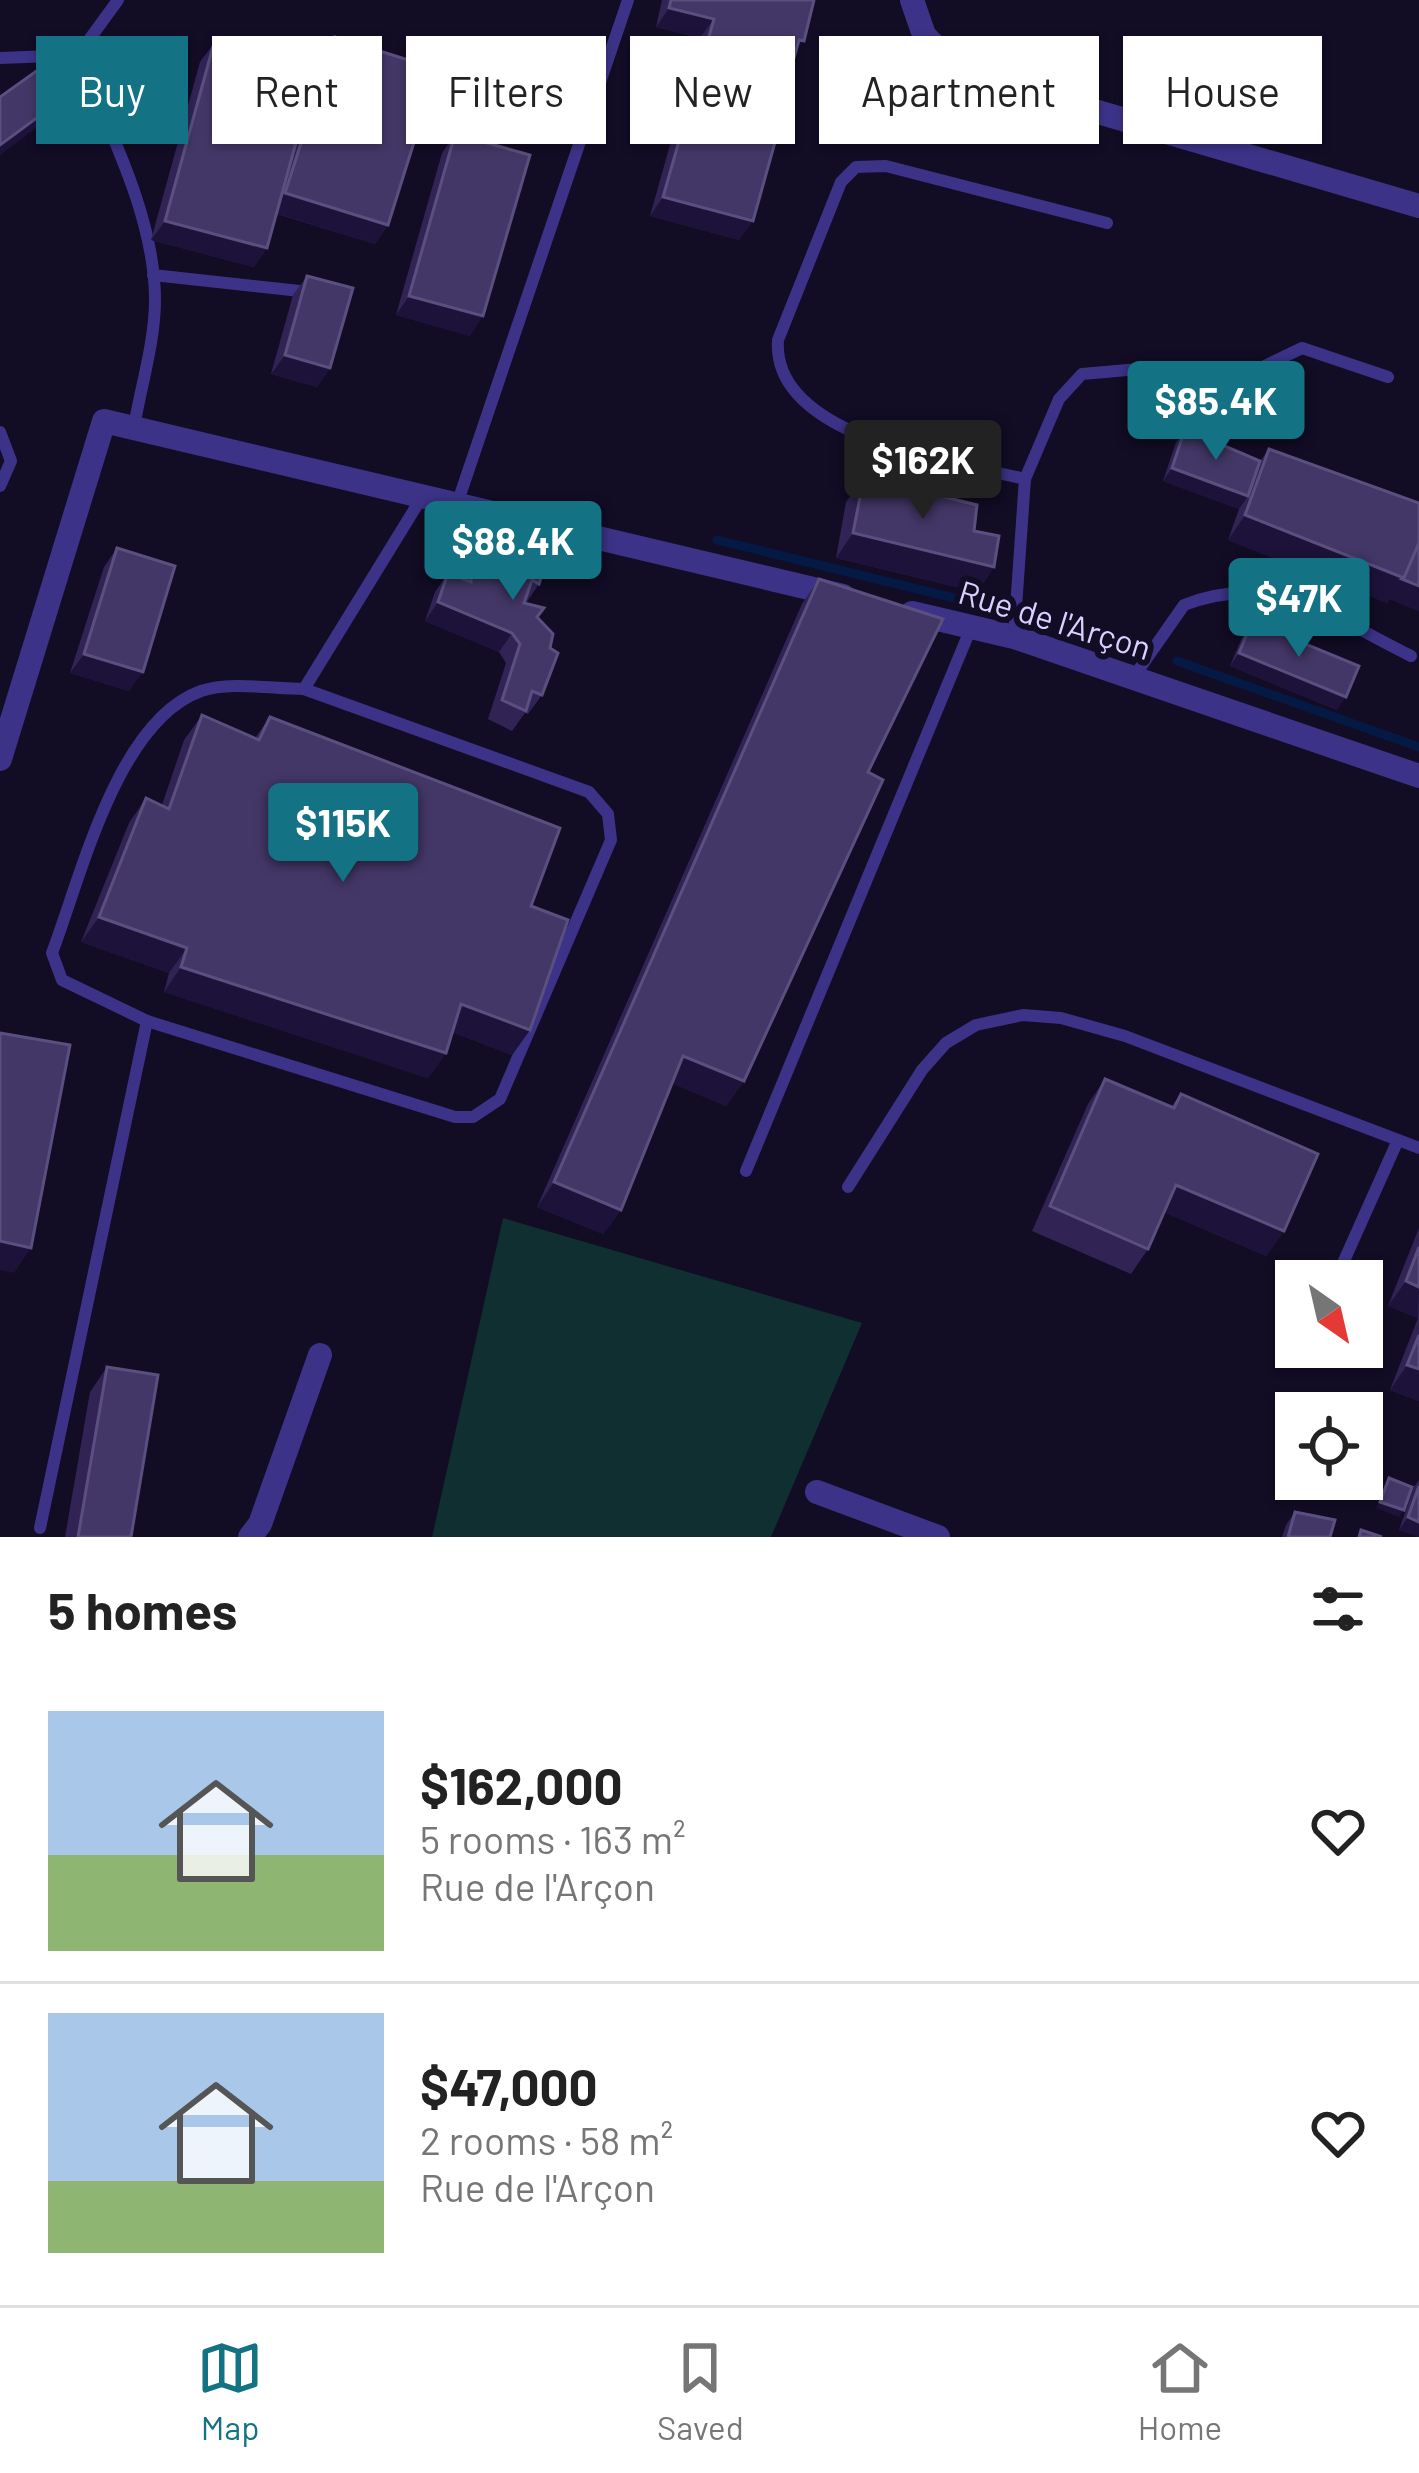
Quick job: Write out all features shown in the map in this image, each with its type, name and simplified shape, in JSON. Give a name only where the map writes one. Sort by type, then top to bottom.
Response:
[{"type":"street","points":[[912,0],[924,34],[938,50],[973,69],[1098,112],[1419,206]]},
{"type":"street","name":"Rue de l'Arçon","points":[[0,760],[104,422],[1014,637],[1419,776]]},
{"type":"street","points":[[250,1537],[260,1524],[320,1355]]},
{"type":"street","points":[[817,1492],[938,1537]]},
{"type":"lane","points":[[92,36],[118,0]]},
{"type":"lane","points":[[457,504],[628,0]]},
{"type":"lane","points":[[0,58],[36,57]]},
{"type":"lane","points":[[114,144],[153,275],[155,304],[134,428]]},
{"type":"lane","points":[[1025,479],[852,435],[796,390],[780,368],[778,340],[841,182],[856,167],[886,166],[1107,223]]},
{"type":"lane","points":[[153,275],[328,294]]},
{"type":"lane","points":[[1014,637],[1025,479],[1069,382],[1100,369],[1150,368],[1240,378],[1302,348],[1388,377]]},
{"type":"lane","points":[[0,432],[11,461],[0,487]]},
{"type":"lane","points":[[304,689],[422,496]]},
{"type":"lane","points":[[1133,678],[1184,605],[1259,589],[1284,595],[1411,656]]},
{"type":"lane","points":[[746,1172],[972,627]]},
{"type":"lane","points":[[206,689],[304,689],[589,792],[608,814],[611,840],[500,1099],[473,1117],[454,1117],[147,1021],[69,985],[53,964],[110,797],[144,735],[174,704],[206,689]]},
{"type":"lane","points":[[848,1186],[922,1070],[946,1042],[976,1025],[1023,1015],[1061,1018],[1125,1036],[1419,1148]]},
{"type":"lane","points":[[40,1528],[147,1021]]},
{"type":"lane","points":[[1344,1260],[1398,1140]]},
{"type":"green space","points":[[503,1218],[862,1323],[771,1537],[432,1537]]},
{"type":"building","points":[[671,0],[814,0],[804,41],[799,40],[795,54],[795,36],[709,36],[714,19],[669,8]]},
{"type":"building","points":[[212,50],[212,144],[296,144],[267,248],[165,221]]},
{"type":"building","points":[[382,52],[406,59],[406,144],[413,144],[388,225],[285,193],[301,144],[382,144]]},
{"type":"building","points":[[36,71],[36,119],[0,145],[0,97]]},
{"type":"building","points":[[452,144],[491,144],[530,155],[483,316],[409,296]]},
{"type":"building","points":[[678,144],[774,144],[753,221],[663,197]]},
{"type":"building","points":[[307,276],[353,288],[330,368],[285,355]]},
{"type":"building","points":[[1185,429],[1260,461],[1248,496],[1172,468]]},
{"type":"building","points":[[1269,449],[1419,503],[1419,543],[1404,578],[1245,515]]},
{"type":"building","points":[[864,477],[977,505],[974,531],[999,536],[994,567],[853,533]]},
{"type":"building","points":[[515,512],[559,527],[539,584],[532,580],[524,603],[544,608],[537,617],[553,634],[550,648],[558,653],[542,695],[532,691],[526,711],[502,700],[520,644],[512,633],[438,602],[448,573],[471,582],[472,571],[487,575]]},
{"type":"building","points":[[1419,543],[1419,586],[1402,579]]},
{"type":"building","points":[[117,548],[175,566],[143,672],[84,654]]},
{"type":"building","points":[[819,579],[943,619],[868,772],[883,780],[744,1081],[683,1056],[621,1210],[554,1182]]},
{"type":"building","points":[[1252,622],[1359,666],[1346,697],[1239,653]]},
{"type":"building","points":[[202,715],[259,740],[270,717],[560,828],[531,906],[568,920],[530,1030],[461,1004],[446,1053],[181,967],[187,948],[99,917],[146,798],[169,809]]},
{"type":"building","points":[[0,1033],[70,1045],[31,1248],[0,1241]]},
{"type":"building","points":[[1105,1079],[1174,1108],[1181,1094],[1318,1154],[1284,1231],[1176,1185],[1148,1249],[1050,1206]]},
{"type":"building","points":[[1419,1247],[1419,1287],[1406,1281]]},
{"type":"building","points":[[1419,1335],[1419,1369],[1407,1365]]},
{"type":"building","points":[[107,1367],[158,1375],[131,1537],[78,1537]]},
{"type":"building","points":[[1389,1478],[1412,1487],[1404,1510],[1380,1502]]},
{"type":"building","points":[[1419,1486],[1419,1522],[1408,1517]]},
{"type":"building","points":[[1295,1512],[1335,1520],[1330,1537],[1288,1537]]},
{"type":"waterway","points":[[717,540],[1114,637]]},
{"type":"waterway","points":[[1177,661],[1419,747]]}]
